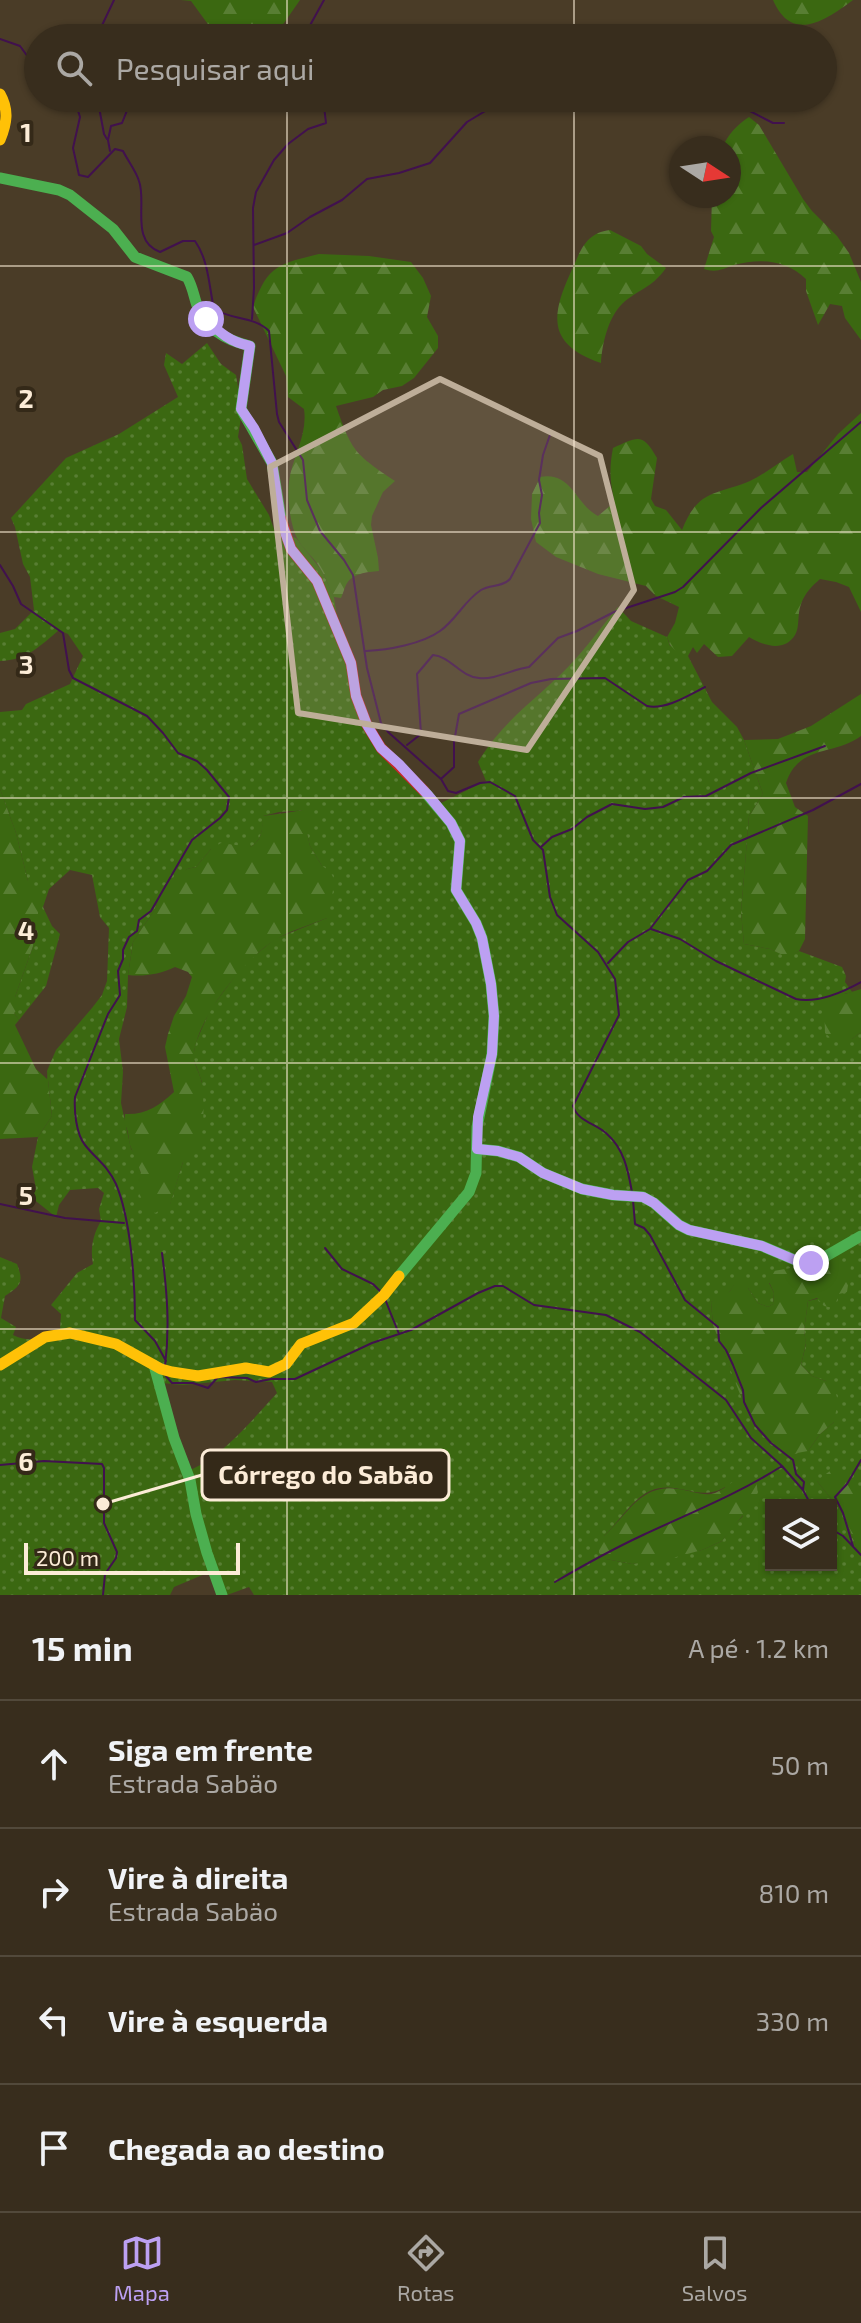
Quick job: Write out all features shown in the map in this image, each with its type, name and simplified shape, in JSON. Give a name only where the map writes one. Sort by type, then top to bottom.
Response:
[{"type":"street","points":[[0,94],[8,114],[0,140]]},
{"type":"street","points":[[0,178],[70,195],[113,229],[135,257],[187,277],[203,315],[233,343],[250,346],[241,409],[272,463],[281,521],[291,549],[317,581],[351,663],[356,696],[367,725],[381,748],[451,823],[460,841],[456,890],[482,938],[494,1016],[492,1054],[478,1117],[476,1173],[469,1192],[384,1295],[354,1323],[301,1344],[286,1364],[269,1372],[246,1368],[198,1376],[172,1372],[116,1344],[70,1333],[60,1333],[35,1342],[0,1365]]},
{"type":"street","points":[[477,1149],[519,1157],[543,1173],[582,1189],[643,1197],[689,1230],[762,1246],[802,1263],[821,1259],[861,1236]]},
{"type":"street","points":[[154,1365],[174,1438],[190,1480],[207,1553],[222,1595]]},
{"type":"highlighted area","points":[[440,379],[600,456],[634,590],[527,750],[298,713],[270,467]]},
{"type":"green space","points":[[181,0],[300,0],[283,24],[208,24],[191,1]]},
{"type":"green space","points":[[773,0],[853,0],[832,15],[810,24],[798,24],[781,13]]},
{"type":"green space","points":[[749,117],[759,125],[803,199],[849,253],[861,282],[861,340],[845,318],[842,306],[830,304],[818,325],[806,291],[806,279],[790,268],[763,261],[716,271],[704,269],[714,237],[711,231],[712,208],[741,208],[741,136],[728,136]]},
{"type":"green space","points":[[610,230],[641,246],[666,268],[617,310],[607,332],[601,363],[571,348],[558,328],[557,317],[563,290],[584,245],[594,235]]},
{"type":"green space","points":[[319,254],[411,262],[431,296],[427,317],[438,336],[438,348],[414,378],[373,397],[336,406],[356,451],[395,481],[383,492],[372,516],[379,571],[352,578],[341,598],[334,597],[315,560],[299,542],[293,526],[289,482],[304,428],[304,409],[288,397],[286,376],[253,307],[263,283],[276,269]]},
{"type":"green space","points":[[207,343],[221,364],[236,375],[242,411],[238,437],[247,479],[269,515],[275,532],[296,538],[322,571],[349,643],[364,708],[380,738],[424,790],[441,803],[486,781],[478,762],[488,747],[569,666],[618,607],[631,621],[667,637],[670,646],[693,647],[688,656],[712,702],[737,727],[763,794],[749,816],[741,912],[744,944],[787,956],[799,951],[842,967],[845,982],[852,992],[844,994],[852,1039],[861,1032],[861,1494],[817,1481],[831,1499],[765,1499],[765,1571],[837,1571],[837,1506],[845,1516],[861,1555],[861,1595],[254,1595],[249,1587],[227,1595],[212,1571],[174,1587],[170,1595],[0,1595],[0,1257],[17,1264],[20,1275],[18,1286],[5,1296],[1,1318],[16,1327],[13,1335],[31,1339],[60,1330],[61,1314],[51,1305],[77,1273],[93,1264],[93,1242],[101,1221],[99,1209],[104,1193],[98,1188],[70,1190],[59,1205],[56,1217],[32,1198],[36,1189],[32,1167],[38,1137],[52,1116],[47,1071],[56,1050],[102,995],[107,981],[109,928],[100,917],[92,875],[70,870],[49,889],[43,907],[52,926],[60,934],[46,986],[19,1020],[14,1013],[15,997],[33,946],[28,881],[16,833],[0,789],[0,712],[22,710],[26,704],[70,684],[83,656],[68,634],[59,630],[26,655],[0,661],[0,633],[15,629],[34,610],[30,577],[23,564],[11,518],[66,458],[119,434],[178,397],[164,365],[166,353],[182,364]],"holes":[[[309,810],[302,833],[307,834],[322,866],[327,918],[275,939],[244,964],[210,1010],[196,1042],[193,1057],[202,1082],[170,1204],[141,1173],[131,1149],[121,1103],[123,1072],[119,1039],[127,1007],[133,942],[155,909],[159,895],[187,869],[196,867],[211,849],[250,847],[259,838],[263,816]],[[769,1283],[839,1294],[808,1301],[804,1331],[806,1344],[801,1365],[812,1376],[826,1381],[834,1422],[820,1434],[808,1451],[737,1385],[713,1325],[711,1302],[727,1294],[734,1285],[748,1288],[758,1303],[768,1307],[773,1304],[774,1293]],[[235,1380],[272,1382],[277,1393],[226,1446],[190,1470],[162,1393],[162,1383],[183,1385]],[[725,1487],[743,1516],[722,1541],[702,1550],[632,1564],[606,1559],[604,1536],[643,1495],[660,1488],[706,1493]]]},
{"type":"green space","points":[[861,413],[861,612],[849,587],[820,579],[805,596],[797,632],[785,644],[766,645],[749,637],[732,656],[718,657],[704,644],[697,653],[693,647],[678,653],[667,637],[679,607],[656,596],[646,586],[598,574],[556,557],[536,542],[531,519],[532,494],[540,477],[559,479],[598,516],[614,500],[610,474],[613,448],[628,441],[643,441],[657,458],[651,499],[655,506],[666,510],[682,530],[695,507],[709,495],[750,481],[793,454],[797,472],[807,472],[838,434]]},
{"type":"green space","points":[[861,694],[861,736],[808,756],[799,762],[786,783],[795,807],[808,816],[805,939],[799,951],[787,957],[770,949],[744,944],[741,912],[749,816],[763,794],[744,740],[778,739],[811,726]]},
{"type":"green space","points":[[0,789],[16,833],[28,881],[38,894],[33,946],[15,997],[14,1013],[19,1020],[15,1025],[36,1069],[47,1079],[47,1071],[52,1116],[38,1137],[0,1139]]},
{"type":"green space","points":[[309,809],[311,821],[302,833],[307,833],[310,846],[335,881],[327,918],[287,933],[263,949],[237,974],[213,1007],[197,1040],[194,1054],[203,1091],[200,1141],[193,1156],[183,1162],[170,1205],[155,1213],[144,1204],[135,1184],[141,1173],[124,1123],[125,1114],[152,1109],[174,1092],[165,1047],[174,1016],[186,996],[192,977],[175,967],[152,974],[128,975],[133,942],[155,909],[163,886],[187,869],[196,867],[211,849],[221,843],[250,847],[261,834],[262,816]]},
{"type":"green space","points":[[861,989],[861,1032],[852,1039],[834,1041],[825,1033],[824,1000],[834,992],[845,994]]},
{"type":"green space","points":[[808,1265],[851,1265],[847,1292],[839,1294],[834,1308],[824,1306],[817,1298],[808,1301],[804,1331],[806,1343],[801,1365],[812,1376],[826,1381],[834,1389],[838,1400],[834,1422],[820,1434],[808,1451],[786,1455],[761,1432],[747,1412],[713,1325],[711,1302],[730,1291],[739,1276],[749,1282],[748,1288],[758,1303],[768,1307],[773,1304],[774,1293],[766,1275],[768,1272]]},
{"type":"green space","points":[[831,1470],[846,1476],[861,1494],[861,1555],[845,1516],[837,1506],[837,1499],[831,1499],[817,1481]]},
{"type":"green space","points":[[748,1474],[753,1475],[756,1481],[756,1499],[722,1541],[665,1560],[632,1564],[606,1559],[599,1553],[599,1544],[604,1536],[645,1495],[665,1488],[711,1494]]},
{"type":"waterway","points":[[103,24],[114,0]]},
{"type":"waterway","points":[[311,24],[324,0]]},
{"type":"waterway","points":[[0,39],[20,46],[24,52]]},
{"type":"waterway","points":[[78,112],[73,148],[79,175],[88,177],[115,149],[123,151],[139,181],[142,231],[151,247],[160,252],[183,241],[195,241],[206,266],[214,309],[256,323],[269,331],[279,422],[303,460],[307,500],[320,531],[353,575],[367,668],[381,723],[441,779],[448,791],[456,793],[490,782],[515,796],[533,840],[543,850],[550,897],[557,915],[598,952],[615,979],[619,1015],[573,1106],[579,1116],[603,1130],[618,1146],[632,1192]]},
{"type":"waterway","points":[[100,112],[107,139]]},
{"type":"waterway","points":[[110,151],[108,140],[111,126],[122,123],[126,112]]},
{"type":"waterway","points":[[252,319],[253,208],[256,192],[274,160],[288,144],[308,129],[326,123],[325,112]]},
{"type":"waterway","points":[[254,245],[287,233],[342,200],[367,179],[430,163],[467,122],[484,112]]},
{"type":"waterway","points":[[752,112],[773,123],[784,123]]},
{"type":"waterway","points":[[407,745],[421,734],[417,674],[433,655],[473,677],[498,676],[529,667],[558,638],[614,612],[675,592],[761,508],[861,422]]},
{"type":"waterway","points":[[366,651],[404,646],[433,636],[446,627],[481,590],[510,579],[540,523],[542,495],[539,480],[551,432]]},
{"type":"waterway","points":[[0,565],[21,604],[63,633],[73,678],[147,716],[178,753],[197,761],[229,797],[227,810],[192,840],[151,911],[139,920],[137,931],[129,937],[118,971],[120,995],[108,1014],[75,1097],[76,1122],[82,1140],[109,1172],[121,1199],[131,1251],[135,1320],[155,1341],[166,1361]]},
{"type":"waterway","points":[[442,778],[454,767],[459,714],[531,683],[551,679],[605,678],[647,706],[654,707],[677,701],[705,687]]},
{"type":"waterway","points":[[541,847],[552,837],[572,829],[612,804],[645,809],[663,807],[684,797],[706,796],[751,773],[825,746]]},
{"type":"waterway","points":[[608,963],[628,942],[650,929],[688,880],[707,871],[731,845],[813,810],[861,784]]},
{"type":"waterway","points":[[651,929],[680,939],[716,961],[796,999],[821,998],[861,982]]},
{"type":"waterway","points":[[633,1200],[635,1224],[650,1235],[685,1300],[718,1327],[719,1341],[733,1365],[743,1390],[744,1402],[755,1425],[771,1443],[793,1460],[796,1474],[804,1482],[803,1490],[808,1499]]},
{"type":"waterway","points":[[0,1204],[65,1218],[124,1223]]},
{"type":"waterway","points":[[325,1248],[342,1269],[373,1284],[382,1293]]},
{"type":"waterway","points":[[162,1253],[167,1309],[165,1366]]},
{"type":"waterway","points":[[166,1376],[172,1383],[193,1383],[208,1388],[218,1377],[247,1378],[256,1382],[295,1379],[372,1343],[411,1330],[478,1293],[503,1286],[534,1305],[606,1315],[640,1332],[726,1400],[751,1438],[803,1490]]},
{"type":"waterway","points":[[385,1299],[399,1334]]},
{"type":"waterway","points":[[853,1546],[835,1497],[861,1460]]},
{"type":"waterway","points":[[0,1465],[44,1461],[102,1464],[104,1523],[117,1552],[105,1574],[103,1595]]},
{"type":"waterway","points":[[555,1582],[782,1466]]},
{"type":"waterway","points":[[837,1532],[861,1555]]},
{"type":"traffic: fast","points":[[0,178],[70,195],[113,229],[135,257],[187,277],[207,323],[227,338],[250,346],[241,409],[272,463],[281,519]]},
{"type":"traffic: fast","points":[[399,1276],[469,1192],[476,1173],[477,1127],[492,1054],[494,1016],[482,938],[456,890],[460,841],[451,823],[424,791]]},
{"type":"traffic: fast","points":[[477,1149],[519,1157],[543,1173],[582,1189],[643,1197],[689,1230],[762,1246],[802,1263],[821,1259],[861,1236]]},
{"type":"traffic: fast","points":[[154,1365],[174,1438],[190,1480],[207,1553],[222,1595]]},
{"type":"traffic: slow","points":[[0,94],[6,117],[0,140]]},
{"type":"traffic: slow","points":[[0,1365],[45,1337],[70,1333],[116,1344],[172,1372],[198,1376],[246,1368],[269,1372],[286,1364],[301,1344],[354,1323],[399,1276]]},
{"type":"traffic: jam","points":[[281,519],[291,549],[317,581],[351,663],[356,696],[367,725],[381,748],[424,791]]},
{"type":"place","name":"Córrego do Sabão","points":[[103,1504]]},
{"type":"route","points":[[206,319],[233,343],[250,346],[241,409],[272,463],[281,521],[291,549],[317,581],[351,663],[356,696],[367,725],[381,748],[451,823],[460,841],[456,890],[482,938],[494,1016],[492,1054],[478,1117],[477,1149],[485,1148],[519,1157],[543,1173],[582,1189],[643,1197],[689,1230],[762,1246],[793,1260],[811,1263]]}]
